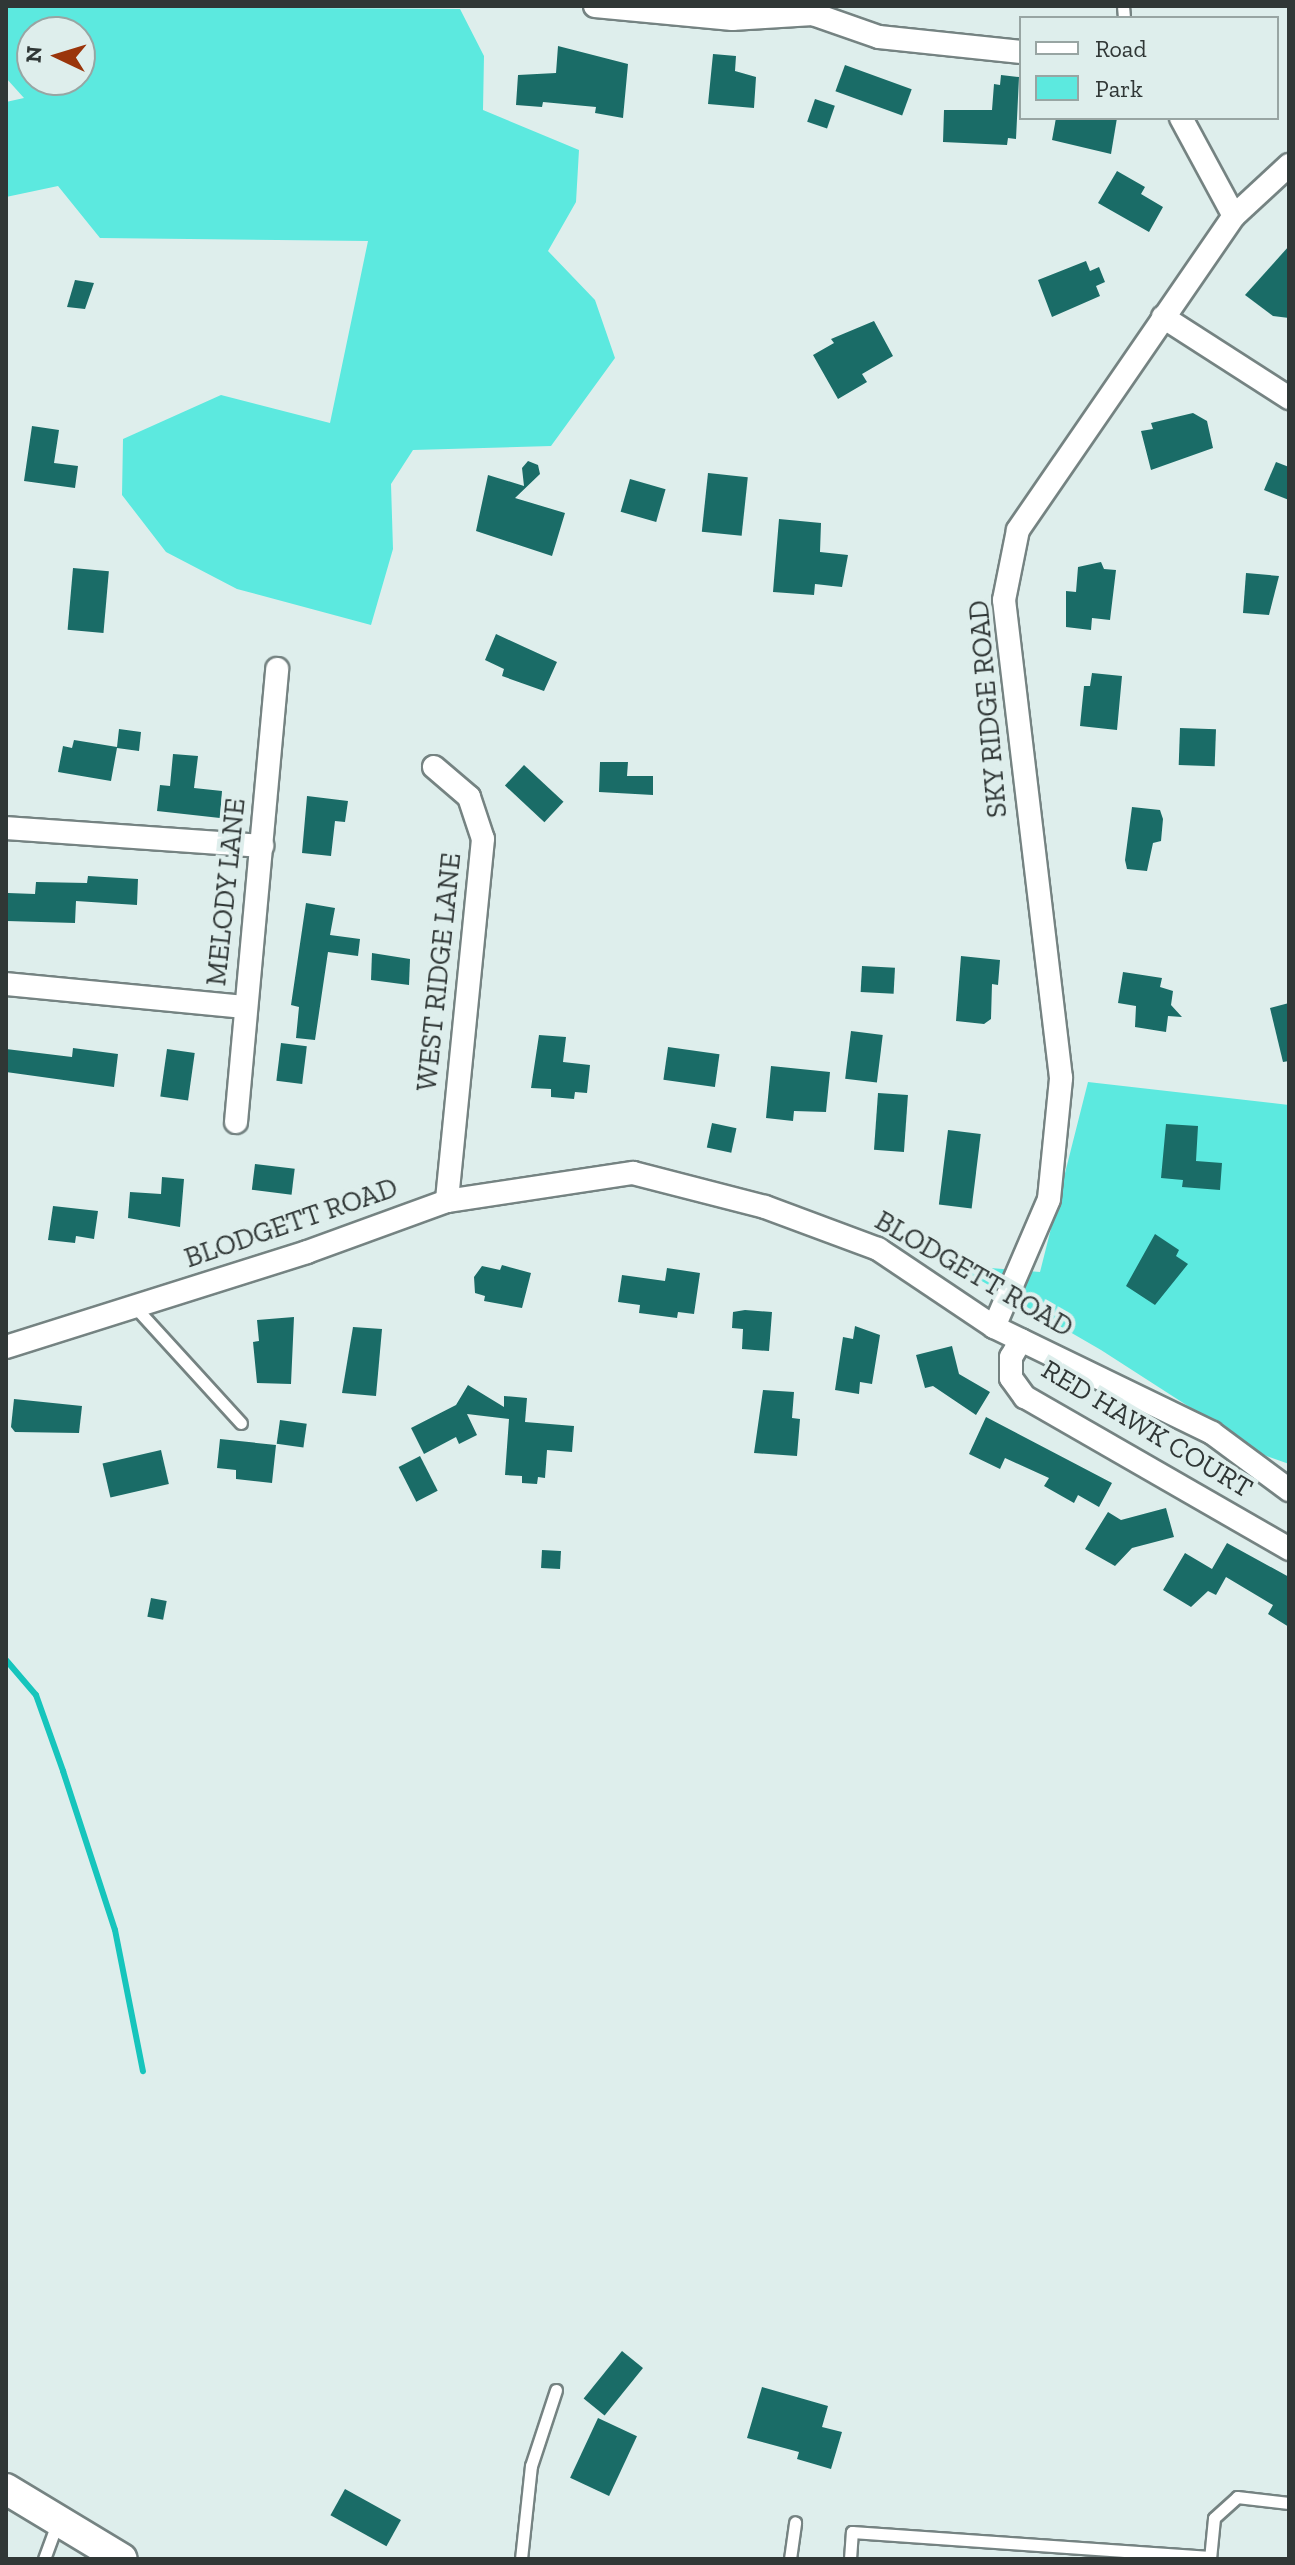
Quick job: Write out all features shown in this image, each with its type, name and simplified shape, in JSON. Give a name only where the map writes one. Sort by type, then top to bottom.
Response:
[{"type":"street","points":[[595,6],[732,19],[810,10],[879,37],[1019,52]]},
{"type":"street","points":[[1182,120],[1234,216]]},
{"type":"street","name":"SKY RIDGE ROAD","points":[[994,1327],[1049,1199],[1061,1078],[1004,600],[1018,530],[1234,216],[1289,165]]},
{"type":"street","points":[[1163,317],[1289,398]]},
{"type":"street","name":"MELODY LANE","points":[[236,1122],[277,669]]},
{"type":"street","name":"WEST RIDGE LANE","points":[[434,767],[469,797],[483,839],[447,1201]]},
{"type":"street","points":[[6,828],[262,846]]},
{"type":"street","points":[[6,984],[244,1007]]},
{"type":"street","name":"BLODGETT ROAD","points":[[6,1347],[135,1307],[447,1201],[633,1173],[837,1232],[878,1249],[994,1327],[1212,1433],[1289,1490]]},
{"type":"street","name":"RED HAWK COURT","points":[[1021,1340],[1011,1357],[1011,1378],[1025,1397],[1289,1549]]},
{"type":"street","points":[[6,2489],[122,2559]]},
{"type":"lane","points":[[135,1307],[241,1423]]},
{"type":"lane","points":[[521,2559],[531,2466],[556,2390]]},
{"type":"lane","points":[[850,2559],[852,2532],[1210,2558],[1214,2518],[1237,2497],[1289,2503]]},
{"type":"lane","points":[[44,2559],[58,2521]]},
{"type":"lane","points":[[790,2559],[795,2522]]},
{"type":"green space","points":[[6,6],[460,9],[484,56],[483,110],[579,150],[576,202],[548,251],[595,300],[615,358],[551,446],[413,450],[391,484],[393,549],[371,625],[237,589],[166,552],[122,495],[123,439],[221,395],[330,423],[368,241],[100,238],[58,186],[6,197],[6,102],[24,98],[22,96],[96,96],[96,16],[16,16],[16,89],[6,78]]},
{"type":"green space","points":[[1088,1082],[1289,1105],[1289,1464],[1264,1455],[1101,1350],[954,1265],[1040,1272]]},
{"type":"building","points":[[558,46],[628,64],[623,118],[595,113],[596,107],[543,102],[542,107],[516,105],[518,75],[556,73]]},
{"type":"building","points":[[713,54],[736,56],[735,71],[756,77],[754,108],[708,104]]},
{"type":"building","points":[[845,65],[912,89],[902,116],[835,91]]},
{"type":"building","points":[[1001,75],[1019,77],[1016,139],[1008,138],[1007,145],[943,142],[944,110],[992,110],[994,84],[1000,85]]},
{"type":"building","points":[[815,99],[835,106],[827,129],[807,122]]},
{"type":"building","points":[[1056,120],[1117,120],[1111,154],[1052,140]]},
{"type":"building","points":[[1117,171],[1145,187],[1141,194],[1163,207],[1149,232],[1098,203]]},
{"type":"building","points":[[1289,246],[1289,318],[1273,316],[1245,295]]},
{"type":"building","points":[[1086,261],[1090,271],[1099,267],[1105,282],[1096,286],[1100,296],[1052,317],[1038,280]]},
{"type":"building","points":[[75,280],[94,283],[85,309],[67,307]]},
{"type":"building","points":[[874,321],[893,356],[862,374],[867,382],[838,399],[813,355],[834,343],[831,339]]},
{"type":"building","points":[[1193,413],[1207,421],[1213,448],[1151,470],[1141,431],[1153,429],[1151,423]]},
{"type":"building","points":[[32,426],[59,430],[54,463],[78,466],[75,488],[24,481]]},
{"type":"building","points":[[528,461],[538,465],[540,474],[515,498],[565,513],[552,556],[476,531],[488,475],[524,486],[522,468]]},
{"type":"building","points":[[1276,462],[1289,467],[1289,500],[1264,490]]},
{"type":"building","points":[[708,473],[748,477],[742,536],[702,532]]},
{"type":"building","points":[[630,479],[666,489],[656,522],[621,512]]},
{"type":"building","points":[[779,519],[821,523],[820,552],[848,555],[842,587],[815,584],[814,595],[773,592]]},
{"type":"building","points":[[1101,562],[1104,569],[1116,570],[1110,620],[1092,618],[1091,630],[1066,627],[1066,591],[1076,592],[1078,567]]},
{"type":"building","points":[[73,568],[109,571],[103,633],[68,630]]},
{"type":"building","points":[[1246,573],[1279,576],[1269,615],[1243,613]]},
{"type":"building","points":[[496,634],[557,662],[544,691],[502,676],[504,669],[485,660]]},
{"type":"building","points":[[1092,673],[1122,676],[1117,730],[1080,726],[1084,686],[1090,686]]},
{"type":"building","points":[[1180,728],[1216,729],[1215,766],[1179,765]]},
{"type":"building","points":[[119,729],[141,732],[139,751],[117,748],[111,781],[58,772],[63,746],[72,748],[74,740],[117,747]]},
{"type":"building","points":[[173,754],[198,756],[194,788],[222,791],[220,818],[157,811],[160,785],[170,786]]},
{"type":"building","points":[[600,762],[628,762],[627,776],[653,776],[653,795],[599,792]]},
{"type":"building","points":[[524,765],[563,802],[544,822],[505,785]]},
{"type":"building","points":[[307,796],[348,801],[345,822],[335,821],[331,856],[302,853]]},
{"type":"building","points":[[1132,807],[1160,810],[1163,819],[1161,841],[1153,843],[1147,871],[1127,869],[1125,860]]},
{"type":"building","points":[[88,876],[138,879],[137,905],[76,901],[75,923],[7,921],[8,893],[35,894],[36,882],[87,883]]},
{"type":"building","points":[[306,903],[335,908],[330,935],[360,939],[358,956],[328,952],[315,1040],[296,1038],[299,1007],[291,1005]]},
{"type":"building","points":[[372,953],[410,959],[409,985],[371,980]]},
{"type":"building","points":[[961,956],[1000,960],[998,985],[992,984],[991,1019],[984,1024],[956,1021]]},
{"type":"building","points":[[862,966],[895,968],[894,994],[861,992]]},
{"type":"building","points":[[1123,972],[1162,978],[1160,987],[1173,991],[1171,1005],[1182,1017],[1168,1016],[1166,1032],[1135,1027],[1136,1006],[1118,1003]]},
{"type":"building","points":[[1289,1003],[1289,1061],[1283,1062],[1270,1008]]},
{"type":"building","points":[[851,1031],[883,1035],[877,1083],[845,1079]]},
{"type":"building","points":[[539,1035],[566,1037],[563,1062],[590,1065],[587,1093],[575,1092],[574,1099],[551,1097],[551,1089],[531,1088]]},
{"type":"building","points":[[281,1043],[307,1046],[302,1084],[276,1081]]},
{"type":"building","points":[[668,1047],[719,1054],[715,1087],[663,1080]]},
{"type":"building","points":[[73,1048],[118,1054],[114,1087],[6,1072],[6,1049],[72,1057]]},
{"type":"building","points":[[167,1049],[195,1053],[188,1100],[160,1097]]},
{"type":"building","points":[[771,1066],[830,1072],[826,1112],[794,1111],[793,1121],[766,1118]]},
{"type":"building","points":[[878,1093],[908,1095],[904,1152],[874,1150]]},
{"type":"building","points":[[712,1123],[736,1128],[731,1153],[707,1147]]},
{"type":"building","points":[[1166,1124],[1198,1126],[1196,1161],[1222,1163],[1220,1190],[1182,1187],[1183,1180],[1161,1178]]},
{"type":"building","points":[[948,1130],[981,1134],[972,1208],[939,1204]]},
{"type":"building","points":[[255,1164],[295,1169],[292,1195],[252,1190]]},
{"type":"building","points":[[162,1177],[184,1179],[180,1227],[128,1218],[130,1192],[161,1194]]},
{"type":"building","points":[[53,1206],[98,1211],[94,1239],[76,1236],[75,1243],[48,1240]]},
{"type":"building","points":[[1155,1234],[1179,1250],[1176,1256],[1188,1264],[1155,1305],[1126,1286]]},
{"type":"building","points":[[502,1265],[531,1273],[522,1308],[484,1301],[485,1296],[475,1293],[474,1277],[482,1266],[500,1270]]},
{"type":"building","points":[[667,1268],[700,1273],[694,1314],[678,1312],[677,1318],[639,1313],[640,1305],[618,1302],[622,1275],[665,1281]]},
{"type":"building","points":[[733,1312],[772,1312],[769,1351],[742,1349],[743,1329],[732,1328]]},
{"type":"building","points":[[294,1317],[291,1384],[257,1383],[253,1342],[259,1341],[257,1320]]},
{"type":"building","points":[[855,1326],[880,1335],[872,1384],[860,1382],[859,1394],[835,1390],[843,1337],[853,1339]]},
{"type":"building","points":[[353,1327],[382,1329],[376,1396],[342,1393]]},
{"type":"building","points":[[952,1346],[959,1374],[990,1392],[976,1415],[933,1386],[925,1388],[916,1355]]},
{"type":"building","points":[[468,1385],[504,1407],[504,1396],[527,1398],[525,1422],[574,1426],[572,1452],[547,1450],[545,1478],[538,1477],[537,1484],[522,1483],[522,1476],[505,1475],[509,1419],[467,1414],[477,1435],[459,1444],[456,1437],[424,1454],[411,1428],[456,1405]]},
{"type":"building","points":[[763,1390],[794,1392],[792,1418],[800,1419],[797,1456],[754,1453]]},
{"type":"building","points":[[14,1399],[82,1406],[79,1433],[15,1432],[11,1427]]},
{"type":"building","points":[[986,1417],[1112,1483],[1099,1507],[1078,1495],[1074,1503],[1044,1486],[1049,1478],[1005,1458],[1000,1469],[969,1454]]},
{"type":"building","points":[[280,1420],[307,1424],[303,1448],[277,1444]]},
{"type":"building","points":[[220,1439],[276,1445],[272,1483],[236,1479],[236,1470],[217,1468]]},
{"type":"building","points":[[161,1450],[169,1484],[110,1498],[103,1463]]},
{"type":"building","points":[[420,1456],[438,1491],[416,1502],[399,1467]]},
{"type":"building","points":[[1166,1508],[1174,1537],[1132,1548],[1115,1566],[1085,1549],[1108,1512],[1121,1520]]},
{"type":"building","points":[[1227,1543],[1289,1577],[1289,1627],[1268,1614],[1273,1605],[1226,1577],[1216,1595],[1208,1591],[1191,1607],[1163,1590],[1185,1553],[1212,1569]]},
{"type":"building","points":[[542,1550],[561,1551],[560,1569],[541,1568]]},
{"type":"building","points":[[151,1598],[167,1601],[163,1620],[147,1617]]},
{"type":"building","points":[[622,2351],[643,2368],[605,2415],[584,2398]]},
{"type":"building","points":[[762,2387],[828,2406],[822,2427],[842,2432],[831,2469],[797,2459],[799,2452],[747,2438]]},
{"type":"building","points":[[598,2418],[637,2436],[609,2496],[570,2478]]},
{"type":"building","points":[[345,2489],[401,2520],[386,2546],[330,2515]]},
{"type":"waterway","points":[[6,1660],[36,1695],[63,1771],[115,1930],[143,2071]]}]
